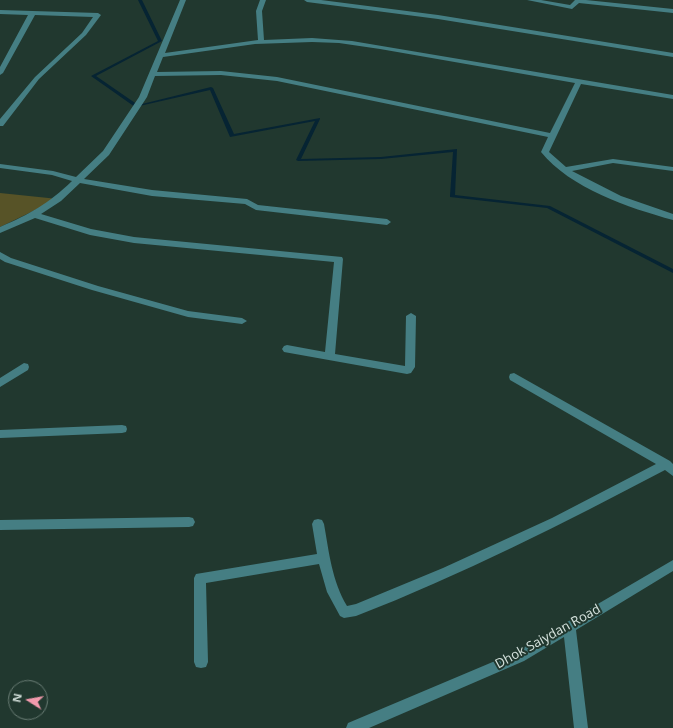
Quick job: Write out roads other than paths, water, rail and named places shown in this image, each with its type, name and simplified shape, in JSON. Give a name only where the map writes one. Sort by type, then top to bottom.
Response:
[{"type":"street","points":[[0,230],[34,216],[58,199],[106,153],[143,96],[162,55],[183,0]]},
{"type":"street","points":[[262,41],[258,11],[263,0]]},
{"type":"street","points":[[307,0],[438,17],[673,55]]},
{"type":"street","points":[[530,0],[572,7],[578,1],[673,11]]},
{"type":"street","points":[[0,12],[98,15],[84,34],[37,78],[0,124]]},
{"type":"street","points":[[0,73],[32,14]]},
{"type":"street","points":[[162,55],[262,41],[312,40],[346,42],[493,65],[579,82],[673,97]]},
{"type":"street","points":[[154,74],[222,73],[277,79],[553,136]]},
{"type":"street","points":[[579,82],[545,152],[565,170],[596,188],[656,212],[673,217]]},
{"type":"street","points":[[565,170],[614,161],[673,169]]},
{"type":"street","points":[[0,166],[53,173],[77,180],[152,193],[247,202],[256,207],[387,222]]},
{"type":"street","points":[[34,216],[90,232],[134,240],[338,259],[330,356]]},
{"type":"street","points":[[0,255],[8,260],[89,286],[188,314],[242,321]]},
{"type":"street","points":[[287,349],[407,370],[410,367],[411,316]]},
{"type":"street","points":[[0,383],[24,367]]},
{"type":"street","points":[[514,377],[670,468]]},
{"type":"street","points":[[0,434],[122,429]]},
{"type":"street","points":[[318,524],[324,558],[338,604],[344,612],[356,610],[447,572],[670,468]]},
{"type":"street","points":[[0,525],[189,522]]},
{"type":"street","points":[[201,662],[200,578],[324,558]]},
{"type":"street","name":"Dhok Saiydan Road","points":[[353,728],[519,657],[673,565]]},
{"type":"street","points":[[569,626],[581,728]]},
{"type":"waterway","points":[[140,0],[160,41],[93,76],[137,106],[211,88],[232,136],[318,119],[298,160],[381,158],[455,150],[452,196],[548,207],[673,271]]}]
